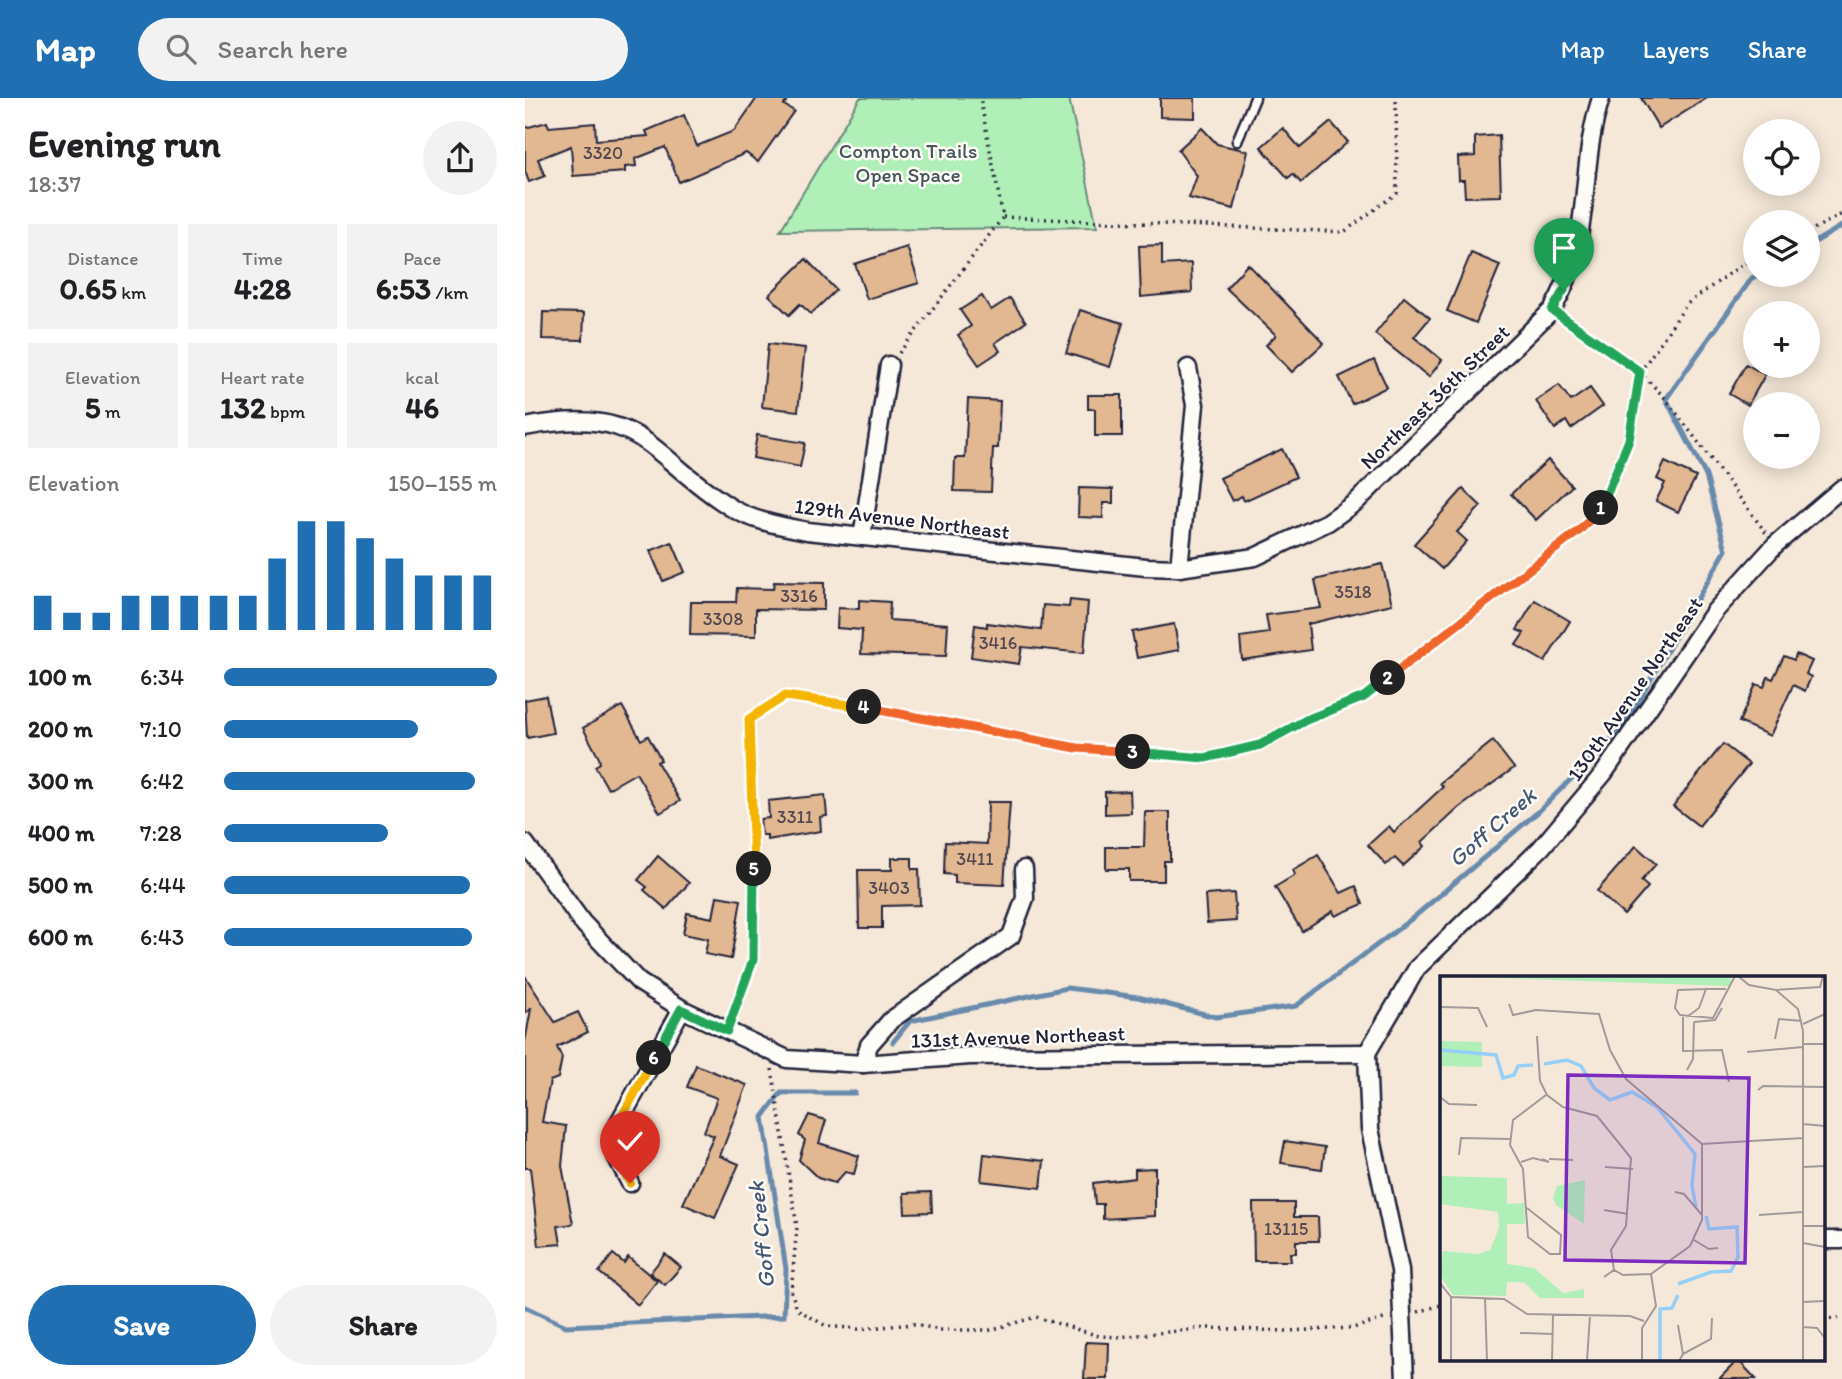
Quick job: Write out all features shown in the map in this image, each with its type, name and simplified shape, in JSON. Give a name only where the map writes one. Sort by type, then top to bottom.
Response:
[{"type":"street","name":"Northeast 36th Street","points":[[1179,568],[1255,557],[1328,522],[1356,502],[1552,310],[1564,290],[1577,256],[1590,149],[1601,98]]},
{"type":"street","points":[[862,537],[889,365]]},
{"type":"street","points":[[1179,568],[1195,405],[1188,368]]},
{"type":"street","name":"129th Avenue Northeast","points":[[525,427],[603,422],[627,428],[657,446],[731,508],[778,525],[862,537],[1146,567],[1179,568]]},
{"type":"street","name":"130th Avenue Northeast","points":[[1367,1053],[1417,968],[1541,848],[1586,795],[1604,773],[1715,611],[1775,545],[1842,488]]},
{"type":"street","name":"131st Avenue Northeast","points":[[525,843],[582,922],[639,982],[681,1009],[787,1059],[863,1064],[970,1056],[1367,1053]]},
{"type":"street","points":[[863,1064],[869,1045],[891,1020],[1011,936],[1025,898],[1024,869]]},
{"type":"street","points":[[630,1183],[616,1156],[619,1122],[681,1009]]},
{"type":"street","points":[[1367,1053],[1370,1129],[1394,1238],[1405,1379]]},
{"type":"lane","points":[[1237,141],[1255,98]]},
{"type":"path","points":[[889,365],[1003,217],[980,98]]},
{"type":"path","points":[[1003,217],[1343,232],[1397,193],[1396,98]]},
{"type":"path","points":[[1820,226],[1842,214]]},
{"type":"path","points":[[727,1031],[753,960],[754,866],[749,719],[785,696],[905,713],[948,724],[1077,748],[1205,758],[1260,745],[1306,720],[1364,697],[1472,610],[1580,530],[1601,510],[1629,440],[1640,372],[1687,304],[1743,264]]},
{"type":"path","points":[[1552,310],[1640,372],[1666,398],[1775,545]]},
{"type":"path","points":[[765,1047],[771,1067],[797,1227],[791,1291],[797,1309],[826,1326],[858,1329],[914,1324],[940,1331],[990,1331],[1036,1317],[1099,1336],[1118,1337],[1207,1328],[1287,1331],[1353,1328],[1440,1305]]},
{"type":"green space","name":"Compton Trails Open Space","points":[[860,98],[1069,98],[1097,227],[780,231]]},
{"type":"building","points":[[757,98],[789,98],[784,105],[794,111],[758,162],[746,153],[679,182],[665,147],[635,159],[636,166],[625,167],[625,172],[573,176],[571,146],[538,159],[545,176],[529,182],[525,171],[525,128],[547,122],[549,127],[595,123],[596,140],[648,136],[646,131],[684,115],[697,146],[734,131]]},
{"type":"building","points":[[1160,98],[1195,98],[1195,118],[1160,117]]},
{"type":"building","points":[[1641,98],[1707,98],[1659,128]]},
{"type":"building","points":[[1331,122],[1348,142],[1301,183],[1293,174],[1288,178],[1261,147],[1283,128],[1300,148]]},
{"type":"building","points":[[1202,128],[1217,144],[1248,151],[1234,209],[1189,198],[1197,176],[1178,150]]},
{"type":"building","points":[[1499,135],[1501,196],[1465,197],[1464,180],[1459,180],[1458,157],[1475,156],[1475,137]]},
{"type":"building","points":[[1162,245],[1162,265],[1191,263],[1192,292],[1141,297],[1139,246]]},
{"type":"building","points":[[907,247],[919,283],[867,299],[855,264]]},
{"type":"building","points":[[1471,253],[1500,265],[1476,323],[1447,311]]},
{"type":"building","points":[[806,259],[836,290],[811,314],[800,304],[789,315],[769,295]]},
{"type":"building","points":[[1248,264],[1324,343],[1292,372],[1266,345],[1276,335],[1226,288]]},
{"type":"building","points":[[982,296],[991,310],[1010,298],[1026,322],[995,343],[1000,351],[979,365],[958,335],[971,326],[960,310]]},
{"type":"building","points":[[1404,297],[1430,318],[1414,337],[1442,360],[1429,377],[1375,334]]},
{"type":"building","points":[[1080,310],[1123,323],[1110,367],[1066,353]]},
{"type":"building","points":[[543,312],[584,313],[583,340],[542,339]]},
{"type":"building","points":[[768,344],[805,348],[798,411],[762,407]]},
{"type":"building","points":[[1374,360],[1387,387],[1352,404],[1339,377]]},
{"type":"building","points":[[1743,369],[1743,378],[1763,378],[1755,392],[1743,392],[1743,402],[1729,394]]},
{"type":"building","points":[[1559,385],[1571,401],[1590,388],[1603,406],[1571,429],[1566,421],[1555,429],[1536,401]]},
{"type":"building","points":[[1088,395],[1122,395],[1122,436],[1095,436],[1095,409],[1088,409]]},
{"type":"building","points":[[968,399],[1000,401],[998,448],[993,448],[991,492],[954,491],[955,458],[965,458]]},
{"type":"building","points":[[757,435],[805,443],[800,467],[753,458]]},
{"type":"building","points":[[1282,449],[1296,477],[1244,501],[1242,496],[1232,501],[1220,478]]},
{"type":"building","points":[[1548,460],[1572,486],[1536,520],[1511,494]]},
{"type":"building","points":[[1665,462],[1696,477],[1678,512],[1656,501],[1665,483],[1657,479]]},
{"type":"building","points":[[1079,488],[1113,489],[1113,503],[1103,503],[1103,518],[1078,517]]},
{"type":"building","points":[[1463,489],[1481,506],[1457,532],[1467,541],[1442,569],[1414,544]]},
{"type":"building","points":[[672,542],[685,572],[663,581],[650,551]]},
{"type":"building","points":[[1382,564],[1392,604],[1308,624],[1311,650],[1242,660],[1240,637],[1269,633],[1266,615],[1321,608],[1315,580]]},
{"type":"building","points":[[774,582],[824,583],[824,610],[756,609],[756,636],[690,635],[691,602],[736,602],[737,588],[773,589]]},
{"type":"building","points":[[859,600],[890,602],[889,620],[948,624],[946,656],[861,654],[862,630],[837,628],[838,608],[859,609]]},
{"type":"building","points":[[1070,600],[1088,602],[1084,653],[1022,647],[1019,664],[971,657],[975,625],[987,627],[987,623],[1041,630],[1043,605],[1069,607]]},
{"type":"building","points":[[1535,600],[1570,621],[1545,662],[1516,645],[1524,633],[1517,630]]},
{"type":"building","points":[[1174,624],[1179,650],[1137,658],[1132,632]]},
{"type":"building","points":[[1796,654],[1812,661],[1806,674],[1811,677],[1805,691],[1793,685],[1770,736],[1739,722],[1756,684],[1764,687],[1768,677],[1773,679],[1784,656],[1794,660]]},
{"type":"building","points":[[546,696],[553,733],[527,738],[525,700]]},
{"type":"building","points":[[622,706],[641,740],[648,736],[661,760],[657,762],[680,801],[660,813],[636,773],[608,789],[595,766],[600,763],[599,758],[583,728]]},
{"type":"building","points":[[1493,741],[1514,768],[1459,808],[1422,842],[1425,846],[1403,866],[1395,858],[1386,865],[1368,845],[1389,826],[1394,832],[1443,787],[1440,783]]},
{"type":"building","points":[[1723,744],[1749,764],[1699,826],[1673,806]]},
{"type":"building","points":[[1130,791],[1131,813],[1105,814],[1105,792]]},
{"type":"building","points":[[825,795],[827,816],[820,817],[821,831],[767,840],[767,835],[762,835],[760,819],[769,818],[768,801]]},
{"type":"building","points":[[988,802],[1010,802],[1004,885],[955,883],[955,875],[944,874],[945,842],[987,844]]},
{"type":"building","points":[[1145,812],[1170,812],[1170,861],[1164,861],[1164,881],[1129,881],[1129,869],[1106,869],[1106,847],[1144,847]]},
{"type":"building","points":[[1636,846],[1656,864],[1641,881],[1648,887],[1624,915],[1597,891]]},
{"type":"building","points":[[1318,855],[1341,893],[1356,886],[1363,904],[1335,916],[1333,911],[1302,931],[1275,887],[1295,875],[1293,870]]},
{"type":"building","points":[[658,856],[689,883],[666,909],[644,890],[647,887],[638,880]]},
{"type":"building","points":[[892,858],[912,858],[912,869],[919,869],[920,905],[882,906],[882,928],[859,928],[858,870],[892,870]]},
{"type":"building","points":[[1234,893],[1236,921],[1207,923],[1205,895]]},
{"type":"building","points":[[717,896],[741,900],[731,959],[705,954],[708,939],[683,934],[687,913],[713,918]]},
{"type":"building","points":[[525,976],[555,1022],[578,1012],[588,1032],[557,1047],[562,1058],[558,1078],[550,1081],[542,1122],[566,1126],[562,1166],[573,1224],[558,1226],[561,1244],[539,1246],[530,1168],[525,1168],[525,1042],[531,1009],[525,1013]]},
{"type":"building","points":[[696,1065],[747,1085],[720,1156],[739,1164],[715,1218],[683,1204],[714,1136],[704,1132],[717,1098],[687,1087]]},
{"type":"building","points":[[809,1115],[826,1120],[819,1143],[859,1156],[854,1174],[845,1172],[835,1183],[818,1178],[799,1160],[805,1140],[799,1135]]},
{"type":"building","points":[[1285,1141],[1325,1147],[1322,1169],[1281,1163]]},
{"type":"building","points":[[984,1154],[1044,1161],[1041,1188],[981,1181]]},
{"type":"building","points":[[1155,1168],[1155,1216],[1103,1219],[1103,1204],[1095,1204],[1093,1183],[1135,1178],[1135,1169]]},
{"type":"building","points":[[931,1192],[932,1212],[905,1213],[904,1193]]},
{"type":"building","points":[[1253,1203],[1294,1203],[1294,1217],[1318,1217],[1319,1241],[1296,1241],[1296,1253],[1290,1253],[1291,1261],[1254,1261]]},
{"type":"building","points":[[613,1254],[624,1263],[628,1257],[657,1281],[638,1305],[599,1272]]},
{"type":"building","points":[[665,1254],[681,1267],[665,1285],[650,1273]]},
{"type":"building","points":[[1086,1342],[1109,1343],[1108,1379],[1084,1379]]},
{"type":"building","points":[[1736,1362],[1740,1362],[1756,1379],[1719,1379]]},
{"type":"waterway","name":"Goff Creek","points":[[1820,239],[1842,226]]},
{"type":"waterway","name":"Goff Creek","points":[[893,1042],[910,1021],[1067,988],[1138,997],[1216,1017],[1296,1006],[1414,917],[1539,811],[1622,728],[1726,550],[1706,476],[1666,399],[1746,287]]},
{"type":"waterway","name":"Goff Creek","points":[[525,1307],[566,1326],[784,1316],[786,1269],[763,1117],[781,1093],[855,1093]]},
{"type":"route","points":[[630,1183],[616,1156],[619,1122],[681,1009],[727,1031],[753,960],[754,866],[749,719],[785,696],[905,713],[948,724],[1077,748],[1205,758],[1260,745],[1306,720],[1364,697],[1472,610],[1580,530],[1601,510],[1629,440],[1640,372],[1552,310],[1564,290]]}]
